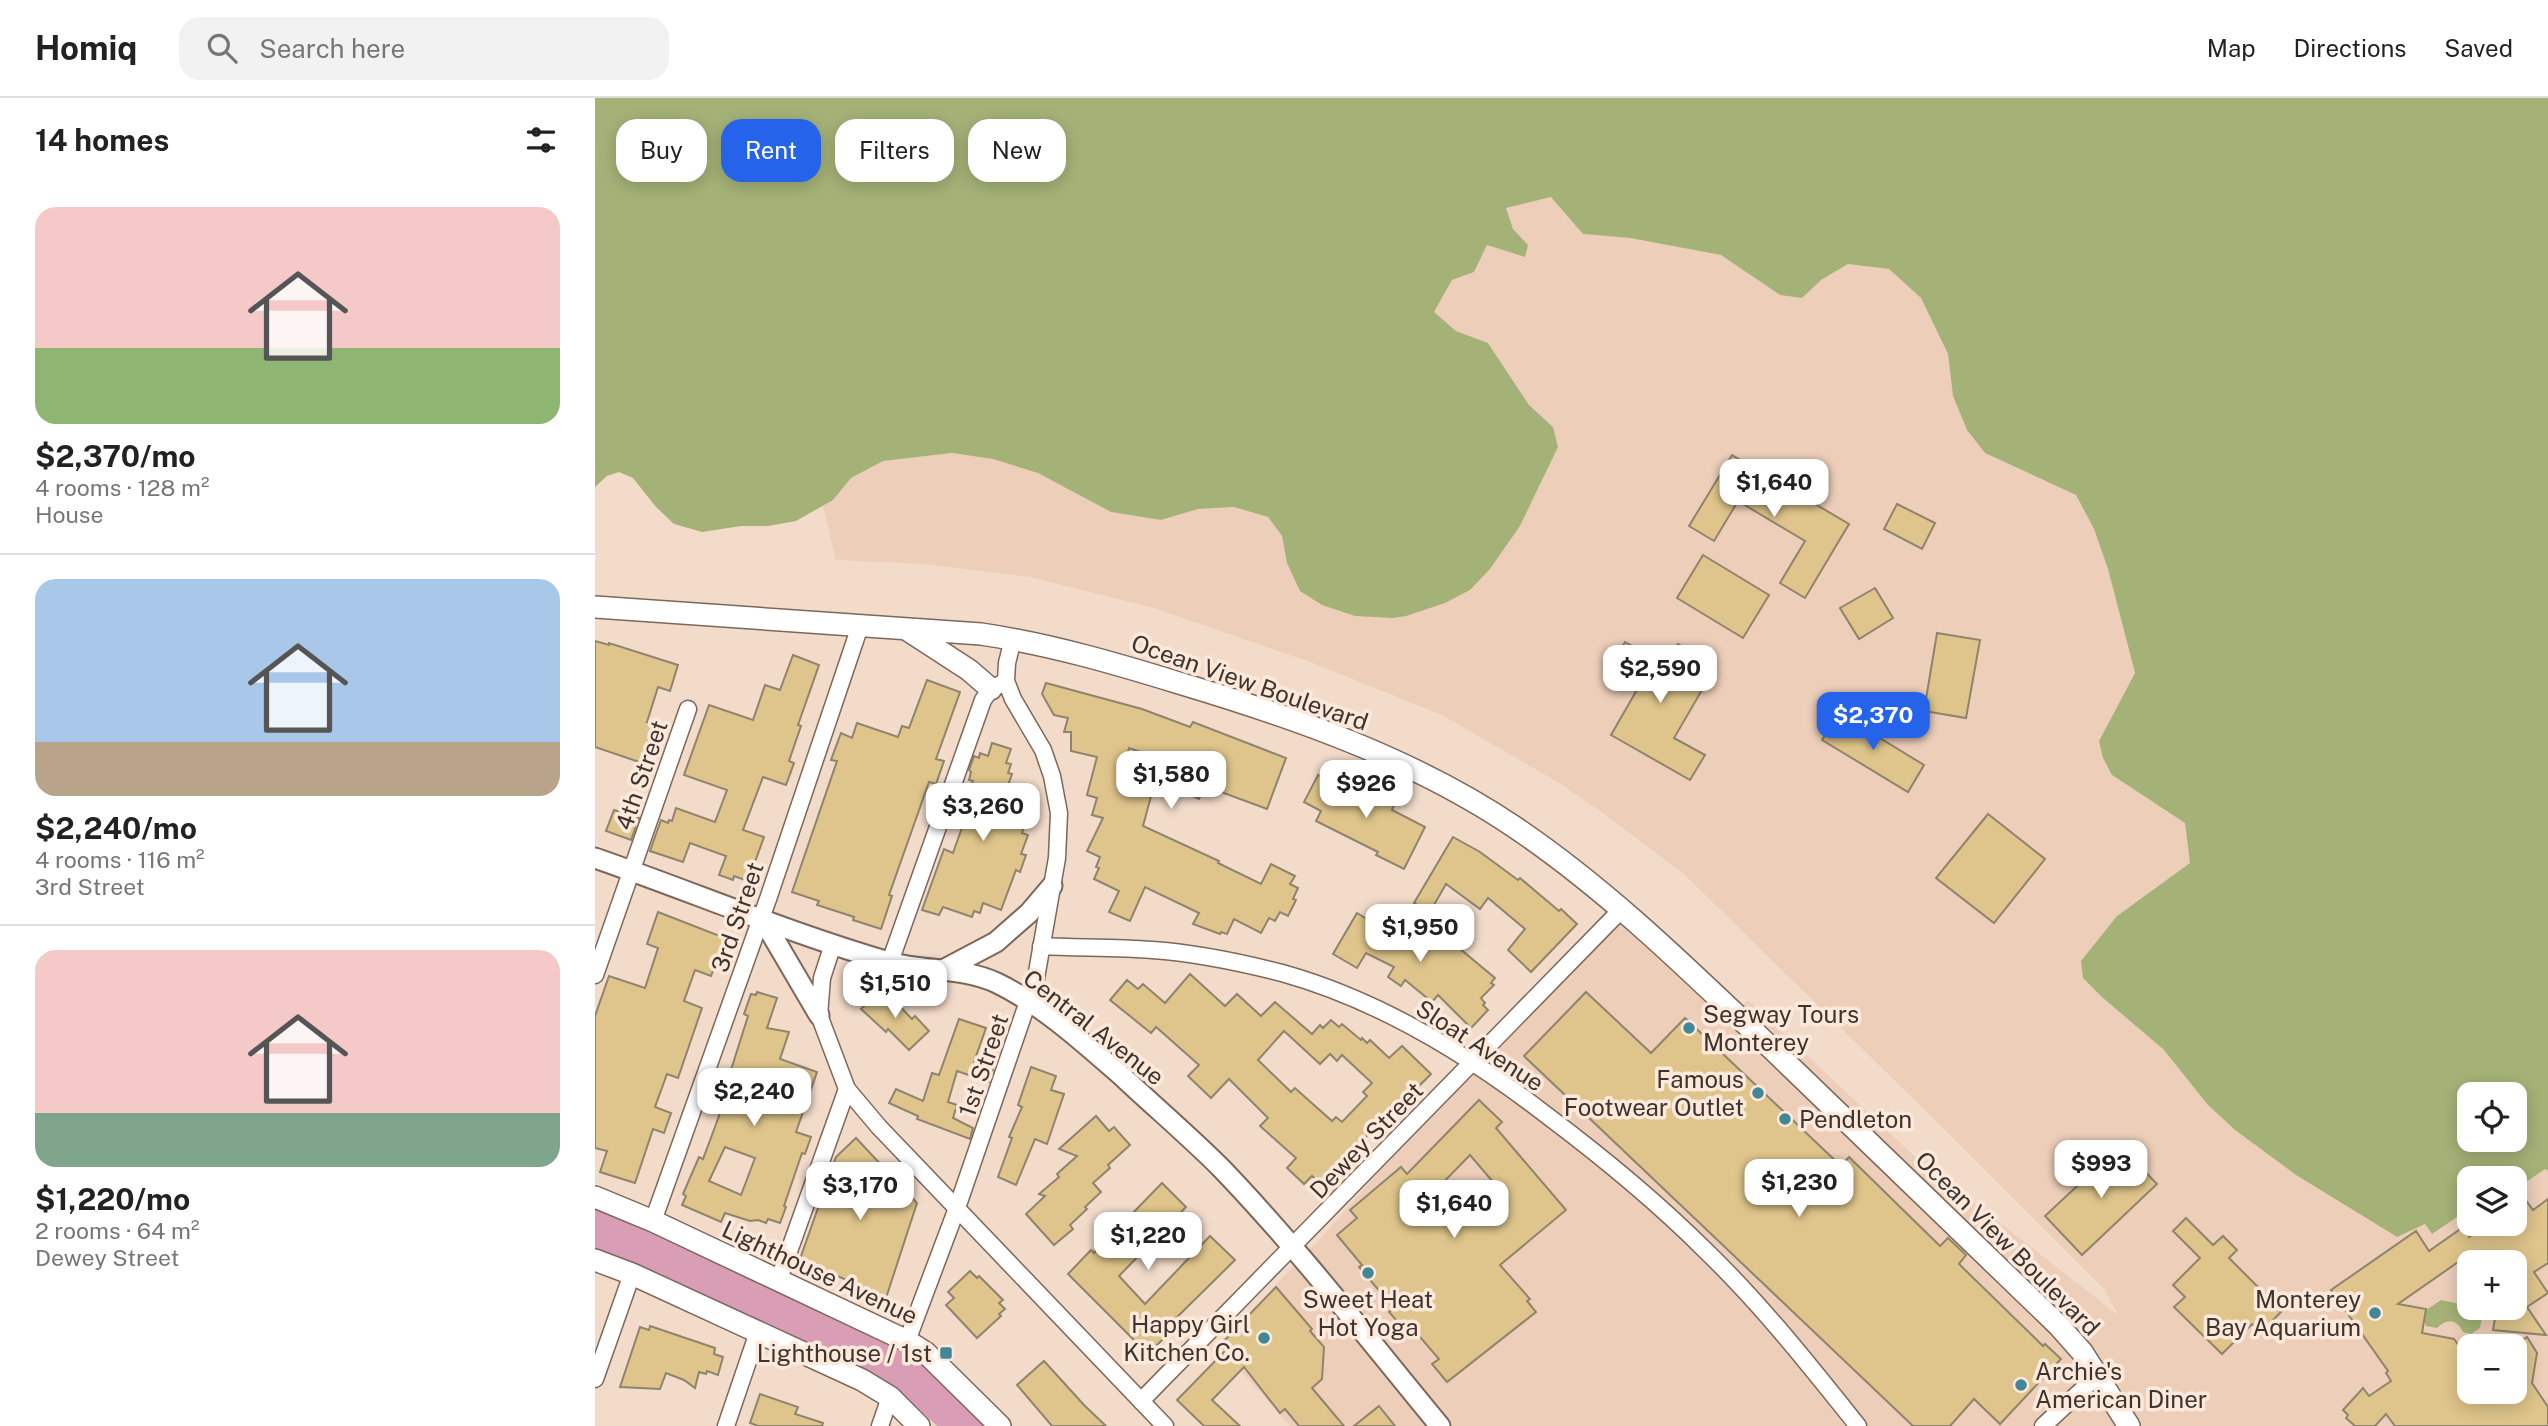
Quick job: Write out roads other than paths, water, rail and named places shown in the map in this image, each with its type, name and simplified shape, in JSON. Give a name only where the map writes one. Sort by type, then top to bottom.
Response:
[{"type":"main road","name":"Ocean View Boulevard","points":[[595,607],[1013,639],[1070,652],[1243,702],[1369,749],[1484,807],[1552,854],[1622,909],[2059,1325],[2082,1352],[2129,1426]]},
{"type":"main road","points":[[905,629],[934,645],[969,670],[999,685]]},
{"type":"main road","name":"Lighthouse Avenue","points":[[595,1197],[653,1221],[907,1342],[926,1353],[1000,1426]]},
{"type":"main road","points":[[595,1260],[632,1274],[862,1380],[890,1397],[919,1426]]},
{"type":"street","name":"3rd Street","points":[[653,1221],[762,918],[860,626]]},
{"type":"street","points":[[890,962],[982,700],[999,685],[1013,639]]},
{"type":"street","name":"1st Street","points":[[907,1342],[957,1208],[1036,978],[1052,886],[1059,836],[1056,794],[1043,750],[1013,699],[999,685]]},
{"type":"street","name":"4th Street","points":[[595,975],[688,709]]},
{"type":"street","name":"Central Avenue","points":[[595,858],[890,962],[910,967],[959,971],[986,978],[1028,1002],[1098,1055],[1220,1168],[1293,1247],[1440,1426]]},
{"type":"street","points":[[943,970],[996,942],[1029,914],[1052,886]]},
{"type":"street","name":"Dewey Street","points":[[1141,1401],[1622,909]]},
{"type":"street","points":[[762,918],[819,1015],[847,1089],[879,1127],[1165,1426]]},
{"type":"street","points":[[819,1015],[822,978],[833,944]]},
{"type":"street","name":"Sloat Avenue","points":[[1041,946],[1192,954],[1281,973],[1314,983],[1381,1011],[1438,1040],[1474,1062],[1594,1152],[1706,1250],[1760,1307],[1858,1426]]},
{"type":"street","points":[[778,1282],[847,1089]]},
{"type":"street","points":[[595,1379],[632,1274]]},
{"type":"street","points":[[726,1426],[758,1332]]},
{"type":"street","points":[[2043,1426],[2097,1376]]},
{"type":"street","points":[[880,1426],[890,1397]]},
{"type":"place","name":"Segway Tours Monterey","points":[[1689,1028]]},
{"type":"place","name":"Famous Footwear Outlet","points":[[1758,1093]]},
{"type":"place","name":"Pendleton","points":[[1785,1119]]},
{"type":"place","name":"Sweet Heat Hot Yoga","points":[[1368,1273]]},
{"type":"place","name":"Monterey Bay Aquarium","points":[[2375,1313]]},
{"type":"place","name":"Happy Girl Kitchen Co.","points":[[1264,1338]]},
{"type":"place","name":"Lighthouse / 1st","points":[[946,1353]]},
{"type":"place","name":"Archie's American Diner","points":[[2021,1385]]}]
